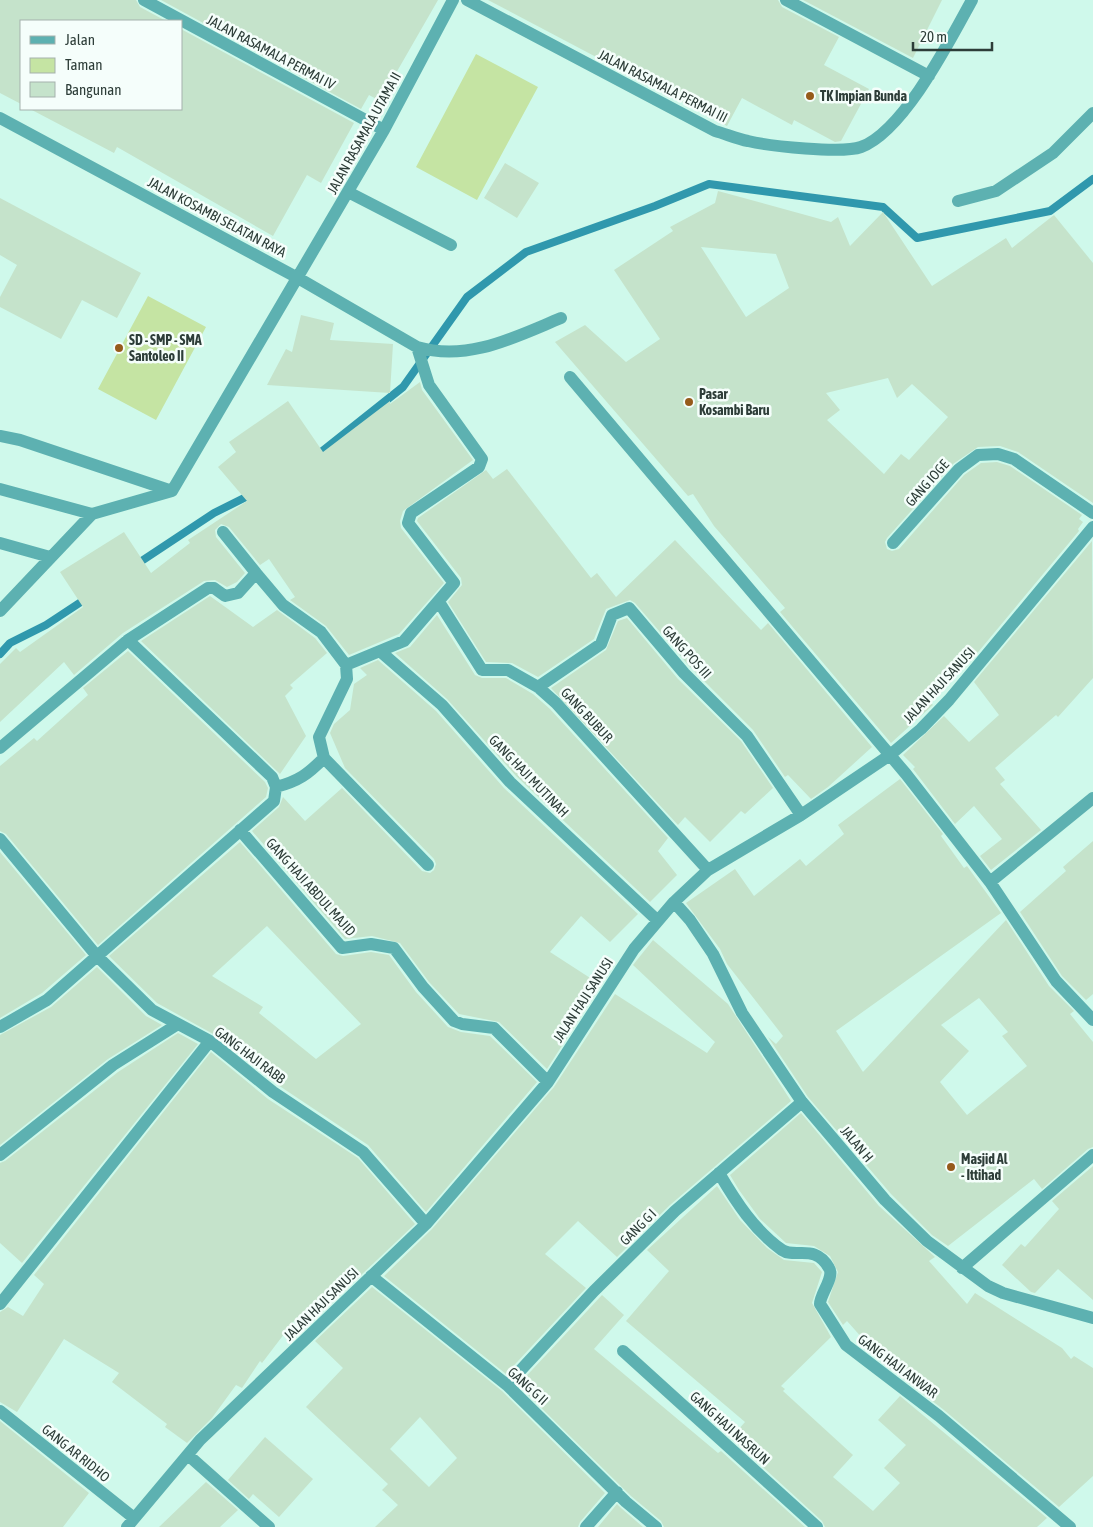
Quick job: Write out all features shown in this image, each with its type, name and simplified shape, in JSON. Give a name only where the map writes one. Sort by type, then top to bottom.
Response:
[{"type":"street","name":"JALAN RASAMALA PERMAI IV","points":[[144,0],[181,20]]},
{"type":"street","name":"JALAN RASAMALA UTAMA II","points":[[172,491],[384,130],[453,0]]},
{"type":"street","name":"JALAN RASAMALA PERMAI III","points":[[467,0],[715,131],[749,142],[832,150],[861,147],[885,132],[930,76]]},
{"type":"street","points":[[786,0],[930,76],[972,0]]},
{"type":"street","name":"JALAN RASAMALA PERMAI IV","points":[[182,21],[384,130]]},
{"type":"street","points":[[958,201],[996,191],[1053,153],[1093,113]]},
{"type":"street","name":"JALAN KOSAMBI SELATAN RAYA","points":[[0,118],[298,278],[417,347],[435,352],[465,352],[496,345],[561,318]]},
{"type":"street","points":[[348,192],[451,245]]},
{"type":"street","points":[[346,665],[404,641],[454,583],[408,523],[408,518],[410,513],[479,467],[482,459],[429,385],[417,347]]},
{"type":"street","points":[[570,377],[890,755],[990,882],[1056,981],[1090,1013]]},
{"type":"street","points":[[0,436],[20,440],[172,491]]},
{"type":"street","name":"GANG IOGE","points":[[893,543],[959,469],[978,456],[998,454],[1014,459],[1093,514]]},
{"type":"street","points":[[0,489],[92,514]]},
{"type":"street","points":[[0,611],[92,514],[172,491]]},
{"type":"street","name":"JALAN HAJI SANUSI","points":[[131,1523],[200,1440],[426,1224],[548,1082],[634,949],[674,902],[708,870],[801,815],[890,755],[921,729],[949,700],[1093,527]]},
{"type":"street","points":[[222,532],[283,605],[321,632],[346,665],[347,679],[319,738],[324,758],[428,865]]},
{"type":"street","points":[[0,543],[50,557]]},
{"type":"street","points":[[0,748],[128,640],[208,588],[214,588],[225,596],[238,593],[256,573]]},
{"type":"street","name":"GANG BUBUR","points":[[439,602],[482,670],[508,670],[538,687],[556,703],[708,870]]},
{"type":"street","name":"GANG POS III","points":[[538,687],[601,644],[612,615],[629,608],[684,673],[747,736],[801,815]]},
{"type":"street","points":[[0,1027],[47,1000],[96,955],[274,801],[276,787],[272,777],[128,640]]},
{"type":"street","name":"GANG HAJI MUTINAH","points":[[381,652],[442,704],[510,782],[657,920]]},
{"type":"street","points":[[276,787],[295,782],[312,771],[324,758]]},
{"type":"street","points":[[990,882],[1093,798]]},
{"type":"street","name":"GANG HAJI ABDUL MAJID","points":[[240,830],[342,948],[371,944],[393,948],[423,987],[454,1021],[462,1024],[494,1028],[548,1082]]},
{"type":"street","name":"GANG HAJI RABB","points":[[0,839],[96,955],[152,1010],[210,1041],[273,1092],[363,1152],[426,1224]]},
{"type":"street","name":"JALAN H","points":[[674,902],[690,920],[713,954],[742,1012],[802,1102],[885,1200],[927,1240],[988,1286],[1004,1294],[1093,1318]]},
{"type":"street","points":[[0,1155],[113,1065],[178,1024]]},
{"type":"street","points":[[0,1304],[210,1041]]},
{"type":"street","name":"GANG G I","points":[[507,1385],[594,1290],[675,1211],[802,1102]]},
{"type":"street","points":[[962,1268],[1093,1155]]},
{"type":"street","name":"GANG HAJI ANWAR","points":[[719,1173],[743,1213],[783,1251],[815,1254],[829,1268],[830,1274],[820,1304],[846,1345],[939,1416],[1070,1527]]},
{"type":"street","name":"GANG G II","points":[[371,1276],[507,1385],[617,1492],[656,1527]]},
{"type":"street","name":"GANG HAJI NASRUN","points":[[623,1351],[816,1527]]},
{"type":"street","name":"GANG AR RIDHO","points":[[0,1411],[131,1523]]},
{"type":"street","points":[[188,1455],[269,1527]]},
{"type":"street","points":[[586,1527],[617,1492]]},
{"type":"green space","points":[[476,54],[538,87],[477,200],[416,167]]},
{"type":"green space","points":[[148,296],[206,327],[156,420],[98,389]]},
{"type":"building","points":[[0,0],[136,0],[140,7],[164,20],[20,20],[20,103],[0,93]]},
{"type":"building","points":[[161,0],[438,0],[380,101],[369,95],[361,109]]},
{"type":"building","points":[[488,0],[778,0],[782,7],[839,37],[824,65],[869,89],[841,141],[835,142],[794,120],[792,125],[742,98],[727,126]]},
{"type":"building","points":[[803,0],[942,0],[913,58]]},
{"type":"building","points":[[182,30],[354,123],[321,183],[307,175],[273,236],[117,147],[114,153],[32,110],[182,110]]},
{"type":"building","points":[[505,163],[539,183],[517,218],[484,198]]},
{"type":"building","points":[[718,191],[831,222],[838,217],[850,246],[883,212],[932,286],[1006,238],[1012,248],[1054,215],[1093,263],[1093,503],[1018,452],[1000,446],[978,447],[953,464],[887,538],[885,542],[887,549],[892,551],[899,549],[964,475],[981,463],[997,462],[1010,466],[1082,515],[1079,519],[1083,522],[1078,529],[1079,531],[964,669],[959,661],[925,696],[933,705],[891,743],[780,612],[785,608],[714,526],[693,494],[688,496],[555,342],[585,325],[626,362],[660,339],[614,270],[673,231],[670,227],[715,203]],"holes":[[[701,247],[776,254],[789,288],[746,317]],[[888,378],[897,398],[912,384],[948,417],[909,460],[901,454],[884,474],[827,420],[840,410],[826,393]]]},
{"type":"building","points":[[0,198],[141,273],[117,318],[82,300],[61,339],[0,307],[0,297],[17,265],[0,255]]},
{"type":"building","points":[[301,315],[334,323],[330,340],[393,344],[390,393],[267,385],[286,349],[292,352]]},
{"type":"building","points":[[420,382],[422,390],[473,460],[403,511],[400,521],[401,528],[444,583],[399,634],[349,655],[326,626],[290,600],[295,597],[269,559],[260,565],[229,527],[221,524],[215,530],[216,537],[245,573],[237,582],[227,587],[215,580],[204,581],[123,633],[74,675],[64,662],[0,722],[0,664],[16,648],[20,652],[83,607],[60,572],[124,532],[151,573],[190,543],[188,540],[247,501],[218,467],[236,452],[229,442],[288,401],[323,452],[390,401],[390,404]]},
{"type":"building","points":[[507,469],[591,578],[597,573],[616,597],[675,540],[761,630],[768,623],[872,747],[828,787],[811,799],[788,775],[785,777],[753,730],[690,667],[635,603],[630,600],[606,609],[594,639],[538,677],[512,663],[486,662],[448,602],[462,585],[461,578],[417,521],[418,518],[486,470],[493,479]]},
{"type":"building","points":[[1092,541],[1093,678],[1058,717],[1056,715],[995,768],[1005,780],[1000,784],[1041,830],[991,870],[980,856],[1002,839],[974,806],[955,824],[913,769],[915,767],[903,755],[944,716],[969,742],[999,715],[974,682]]},
{"type":"building","points":[[210,596],[253,627],[277,610],[315,638],[327,653],[290,685],[293,688],[285,696],[306,736],[280,774],[141,641]]},
{"type":"building","points":[[437,615],[475,675],[482,678],[506,678],[533,694],[550,709],[668,838],[658,851],[677,875],[650,902],[516,776],[447,699],[395,653],[410,647]]},
{"type":"building","points":[[627,618],[678,679],[741,741],[773,788],[745,814],[741,811],[710,842],[685,817],[678,825],[551,688],[606,650],[618,621]]},
{"type":"building","points":[[128,651],[265,782],[268,788],[266,797],[98,945],[6,834],[0,831],[0,766],[34,738],[37,741],[88,695],[83,688]]},
{"type":"building","points":[[378,660],[436,711],[504,788],[638,914],[610,942],[581,916],[550,952],[601,985],[547,1069],[499,1022],[459,1014],[429,982],[400,943],[372,936],[345,939],[252,831],[279,807],[283,797],[305,821],[342,788],[422,871],[430,873],[434,870],[436,864],[434,859],[345,768],[330,733],[334,724],[350,710],[354,684],[367,675],[360,668]]},
{"type":"building","points":[[900,779],[943,834],[941,836],[964,868],[967,866],[1001,913],[836,1031],[863,1072],[1006,920],[1049,986],[1074,1011],[1070,1014],[1093,1042],[1093,1147],[1088,1149],[1042,1189],[1034,1179],[948,1246],[932,1235],[891,1194],[808,1097],[768,1037],[776,1044],[783,1036],[727,964],[720,949],[686,903],[735,869],[754,896],[800,859],[806,866],[844,834],[838,825]],"holes":[[[979,998],[1008,1032],[1002,1036],[1027,1066],[967,1115],[940,1082],[969,1051],[941,1025]]]},
{"type":"building","points":[[1093,841],[1093,994],[1086,1000],[1062,976],[1020,912],[1066,871],[1063,867]]},
{"type":"building","points":[[240,842],[336,954],[343,956],[371,952],[389,955],[416,992],[448,1027],[461,1032],[490,1036],[537,1082],[426,1212],[368,1145],[278,1085],[215,1035],[157,1003],[109,956]],"holes":[[[267,926],[361,1024],[316,1059],[259,1013],[263,1007],[212,976]]]},
{"type":"building","points":[[0,852],[86,955],[42,993],[0,1018]]},
{"type":"building","points":[[653,940],[728,1004],[791,1101],[670,1205],[617,1257],[578,1221],[545,1254],[586,1288],[506,1374],[384,1276],[432,1229],[554,1087],[615,994],[707,1053],[715,1042],[633,965]]},
{"type":"building","points":[[97,967],[146,1016],[162,1025],[108,1059],[0,1145],[0,1035],[51,1007]]},
{"type":"building","points":[[178,1033],[198,1044],[22,1263],[0,1243],[0,1163],[118,1072]]},
{"type":"building","points":[[211,1052],[268,1099],[358,1158],[415,1224],[303,1330],[294,1321],[262,1363],[260,1361],[242,1388],[236,1385],[212,1418],[187,1443],[165,1427],[167,1424],[112,1382],[119,1373],[64,1339],[17,1412],[0,1402],[0,1312],[8,1307],[23,1316],[44,1284],[34,1275]]},
{"type":"building","points":[[801,1113],[879,1206],[935,1257],[929,1261],[967,1304],[975,1293],[1062,1348],[1071,1359],[1074,1356],[1093,1368],[1093,1476],[1059,1507],[944,1410],[888,1367],[847,1321],[843,1325],[828,1302],[838,1272],[830,1256],[814,1246],[786,1243],[760,1219],[739,1190],[730,1175]]},
{"type":"building","points":[[1093,1166],[1093,1300],[1058,1269],[1035,1293],[1031,1292],[1002,1265],[1021,1244],[1025,1247],[1059,1209],[1052,1201]]},
{"type":"building","points":[[717,1186],[740,1220],[767,1248],[784,1260],[814,1263],[822,1272],[812,1303],[831,1337],[781,1386],[785,1389],[783,1391],[853,1455],[833,1477],[873,1511],[900,1483],[884,1468],[906,1445],[878,1420],[900,1396],[1047,1518],[1037,1527],[825,1527],[822,1521],[731,1438],[745,1422],[626,1321],[669,1271],[647,1250]]},
{"type":"building","points":[[372,1287],[502,1391],[605,1493],[580,1522],[578,1527],[375,1527],[398,1505],[382,1490],[388,1484],[306,1407],[343,1368],[315,1341]],"holes":[[[420,1417],[457,1458],[429,1487],[390,1449]]]},
{"type":"building","points":[[602,1295],[624,1315],[594,1349],[718,1453],[721,1451],[805,1527],[664,1527],[661,1521],[631,1496],[518,1385]]},
{"type":"building","points":[[0,1421],[89,1493],[63,1527],[0,1527]]},
{"type":"building","points":[[265,1437],[313,1479],[279,1517],[253,1494],[249,1499],[228,1480]]},
{"type":"building","points":[[206,1482],[238,1510],[220,1527],[159,1527]]},
{"type":"building","points":[[617,1504],[621,1508],[643,1527],[598,1527]]},
{"type":"waterway","points":[[315,457],[403,387],[467,297],[526,252],[655,206],[709,184],[883,207],[917,238],[1050,211],[1093,179]]},
{"type":"waterway","points":[[134,566],[214,513],[252,494]]},
{"type":"waterway","points":[[0,654],[10,643],[46,625],[87,598]]},
{"type":"place","name":"TK Impian Bunda","points":[[810,96]]},
{"type":"place","name":"SD - SMP - SMA Santoleo II","points":[[119,348]]},
{"type":"place","name":"Pasar Kosambi Baru","points":[[689,402]]},
{"type":"place","name":"Masjid Al - Ittihad","points":[[951,1167]]}]
